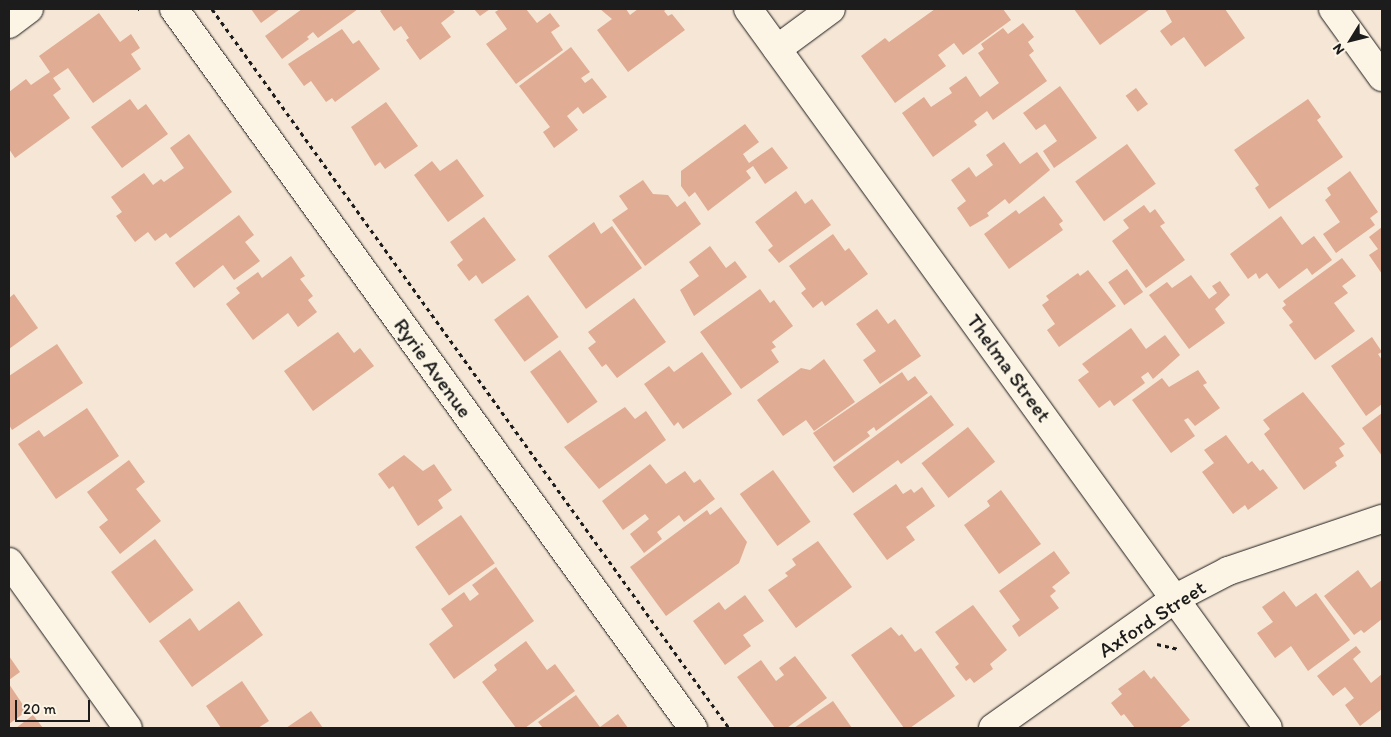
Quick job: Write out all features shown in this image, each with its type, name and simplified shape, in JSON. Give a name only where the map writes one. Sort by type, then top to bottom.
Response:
[{"type":"street","points":[[9,24],[29,9]]},
{"type":"street","name":"Ryrie Avenue","points":[[174,9],[692,728]]},
{"type":"street","name":"Thelma Street","points":[[748,9],[1176,598],[1268,728]]},
{"type":"street","points":[[777,49],[831,9]]},
{"type":"street","points":[[1333,9],[1382,76]]},
{"type":"street","name":"Axford Street","points":[[993,728],[1176,598],[1228,571],[1382,519]]},
{"type":"street","points":[[9,562],[128,728]]},
{"type":"path","points":[[212,9],[729,728]]},
{"type":"building","points":[[251,9],[280,9],[261,23]]},
{"type":"building","points":[[302,9],[358,9],[318,38],[313,32],[307,37],[309,39],[282,59],[265,36]]},
{"type":"building","points":[[383,9],[452,9],[455,12],[441,23],[451,37],[420,60],[406,40],[409,38],[401,26],[394,31],[380,11]]},
{"type":"building","points":[[474,9],[490,9],[480,16]]},
{"type":"building","points":[[500,9],[526,9],[537,23],[550,13],[560,26],[551,32],[563,50],[516,84],[486,44],[507,29],[495,12]]},
{"type":"building","points":[[600,9],[626,9],[630,15],[638,9],[667,9],[664,11],[668,16],[672,14],[685,30],[628,72],[597,30],[612,19]]},
{"type":"building","points":[[935,9],[1003,9],[1011,20],[963,55],[954,43],[938,55],[946,66],[895,103],[861,56],[885,38],[889,42]]},
{"type":"building","points":[[1074,9],[1150,9],[1100,45]]},
{"type":"building","points":[[1165,9],[1225,9],[1245,38],[1205,67],[1184,37],[1171,46],[1160,31],[1172,22]]},
{"type":"building","points":[[99,13],[120,42],[131,34],[140,48],[131,54],[141,69],[93,103],[68,68],[53,78],[61,89],[53,95],[70,118],[15,158],[9,149],[9,92],[26,79],[31,85],[50,72],[39,56]]},
{"type":"building","points":[[1023,23],[1034,37],[1028,42],[1034,51],[1029,55],[1047,81],[993,120],[987,111],[974,121],[977,125],[933,157],[902,113],[924,97],[931,107],[952,93],[949,88],[966,76],[980,97],[999,83],[978,53],[984,49],[981,44],[1003,28],[1008,34]]},
{"type":"building","points":[[342,29],[353,44],[359,40],[380,69],[335,102],[332,98],[326,102],[311,81],[304,86],[288,64]]},
{"type":"building","points":[[571,47],[590,72],[581,78],[585,83],[592,78],[607,97],[583,114],[578,107],[567,116],[578,130],[554,148],[543,132],[550,127],[519,86]]},
{"type":"building","points":[[1060,86],[1097,138],[1054,168],[1043,151],[1057,141],[1045,124],[1036,130],[1023,113]]},
{"type":"building","points":[[1136,88],[1148,104],[1138,112],[1126,96]]},
{"type":"building","points":[[130,99],[138,110],[146,104],[168,134],[122,168],[91,127]]},
{"type":"building","points":[[1308,99],[1321,117],[1317,120],[1343,157],[1269,209],[1255,188],[1259,185],[1234,150]]},
{"type":"building","points":[[386,102],[418,146],[385,169],[380,162],[375,166],[351,127]]},
{"type":"building","points":[[745,124],[759,142],[743,154],[749,163],[772,147],[788,168],[765,184],[753,166],[746,171],[751,178],[708,211],[695,192],[689,197],[681,186],[681,171]]},
{"type":"building","points":[[189,134],[232,192],[170,238],[166,233],[155,241],[148,232],[135,242],[116,216],[122,212],[111,197],[144,173],[153,185],[161,179],[164,182],[184,168],[170,148]]},
{"type":"building","points":[[1004,142],[1020,164],[1037,152],[1050,170],[1009,204],[1005,199],[987,213],[989,216],[970,227],[957,208],[966,201],[951,180],[969,167],[976,177],[993,165],[986,155]]},
{"type":"building","points":[[1127,144],[1156,184],[1104,221],[1075,182]]},
{"type":"building","points":[[457,159],[484,196],[448,222],[414,175],[432,161],[440,171]]},
{"type":"building","points":[[1350,171],[1378,212],[1370,218],[1375,225],[1336,253],[1323,234],[1340,222],[1325,200],[1331,195],[1327,188]]},
{"type":"building","points":[[643,180],[653,194],[668,195],[677,207],[685,201],[701,224],[645,266],[612,220],[628,209],[619,196]]},
{"type":"building","points":[[796,191],[805,204],[812,199],[831,225],[779,263],[768,250],[773,246],[755,222]]},
{"type":"building","points":[[1044,196],[1063,221],[1059,224],[1063,230],[1009,269],[984,234],[1016,210],[1019,214]]},
{"type":"building","points":[[1144,205],[1150,213],[1155,209],[1165,223],[1160,226],[1185,260],[1146,288],[1112,241],[1129,228],[1123,220]]},
{"type":"building","points":[[239,215],[254,235],[245,242],[260,261],[234,280],[223,265],[194,288],[175,263]]},
{"type":"building","points":[[1281,216],[1302,245],[1314,236],[1332,260],[1312,275],[1307,268],[1279,289],[1267,273],[1259,279],[1256,273],[1248,279],[1230,254]]},
{"type":"building","points":[[484,217],[516,260],[482,284],[476,275],[469,281],[457,265],[463,260],[450,242]]},
{"type":"building","points":[[594,222],[601,234],[612,226],[642,268],[586,309],[548,256]]},
{"type":"building","points":[[1382,227],[1382,274],[1369,255],[1378,249],[1369,237]]},
{"type":"building","points":[[833,234],[845,251],[849,248],[868,274],[825,306],[822,301],[813,308],[801,293],[806,289],[789,266]]},
{"type":"building","points":[[710,246],[726,268],[735,261],[747,277],[694,316],[680,290],[699,276],[689,262]]},
{"type":"building","points":[[291,256],[305,276],[300,279],[313,296],[308,300],[317,312],[298,327],[288,313],[253,340],[226,304],[240,293],[236,288],[258,272],[262,278]]},
{"type":"building","points":[[1342,258],[1356,276],[1342,286],[1348,293],[1334,303],[1355,331],[1315,360],[1289,325],[1293,322],[1282,308],[1286,305],[1283,301]]},
{"type":"building","points":[[1127,269],[1143,292],[1124,305],[1108,282]]},
{"type":"building","points":[[1088,270],[1116,306],[1059,347],[1047,330],[1055,324],[1042,305],[1049,300],[1046,296],[1078,273],[1080,276]]},
{"type":"building","points":[[1191,275],[1209,299],[1217,293],[1212,286],[1220,281],[1230,295],[1215,309],[1225,323],[1189,349],[1149,295],[1167,282],[1172,288]]},
{"type":"building","points":[[760,289],[770,303],[774,300],[793,326],[772,342],[776,347],[771,350],[779,362],[741,389],[700,332]]},
{"type":"building","points":[[14,294],[38,328],[9,349],[9,298]]},
{"type":"building","points":[[528,295],[559,337],[525,362],[494,320]]},
{"type":"building","points":[[634,298],[666,342],[617,378],[606,364],[602,367],[588,348],[596,342],[588,332]]},
{"type":"building","points":[[877,309],[888,324],[895,319],[921,356],[880,384],[863,360],[876,351],[856,324]]},
{"type":"building","points":[[1131,328],[1146,349],[1165,335],[1180,355],[1153,379],[1148,372],[1141,377],[1145,383],[1114,406],[1110,400],[1099,408],[1078,380],[1089,372],[1082,364]]},
{"type":"building","points":[[338,332],[354,353],[360,348],[374,366],[313,411],[284,371]]},
{"type":"building","points":[[1372,337],[1382,352],[1378,354],[1382,360],[1382,404],[1366,416],[1331,366]]},
{"type":"building","points":[[57,344],[83,383],[12,430],[9,425],[9,376]]},
{"type":"building","points":[[560,350],[598,402],[568,424],[530,372]]},
{"type":"building","points":[[702,352],[732,394],[683,429],[678,422],[674,426],[644,384],[669,366],[674,372]]},
{"type":"building","points":[[824,359],[855,402],[814,431],[806,420],[783,436],[757,400],[801,368],[810,370]]},
{"type":"building","points":[[1198,370],[1207,383],[1203,385],[1220,408],[1195,426],[1188,418],[1184,420],[1195,436],[1171,453],[1132,400],[1162,378],[1169,387]]},
{"type":"building","points":[[902,372],[908,381],[915,376],[928,393],[876,431],[874,427],[867,432],[870,436],[834,462],[813,433]]},
{"type":"building","points":[[1303,392],[1345,444],[1339,448],[1344,456],[1335,462],[1337,466],[1304,490],[1264,434],[1270,429],[1263,420]]},
{"type":"building","points":[[931,395],[954,425],[901,464],[898,460],[853,493],[833,467]]},
{"type":"building","points":[[625,407],[635,419],[646,411],[666,440],[599,489],[564,447]]},
{"type":"building","points":[[87,408],[119,456],[56,499],[18,444],[39,430],[44,437]]},
{"type":"building","points":[[1382,413],[1382,456],[1362,428]]},
{"type":"building","points":[[968,427],[995,462],[949,498],[922,463]]},
{"type":"building","points":[[1226,435],[1248,464],[1252,461],[1260,471],[1263,469],[1278,488],[1248,510],[1245,505],[1233,514],[1202,472],[1214,463],[1204,450]]},
{"type":"building","points":[[404,455],[423,471],[434,464],[452,490],[438,500],[443,508],[418,526],[393,486],[389,489],[378,474]]},
{"type":"building","points":[[129,460],[145,482],[136,489],[161,521],[120,554],[99,527],[108,520],[87,492]]},
{"type":"building","points":[[650,464],[666,484],[685,471],[694,483],[700,479],[715,499],[684,522],[679,515],[657,532],[662,539],[644,553],[630,534],[649,519],[645,514],[623,530],[602,501]]},
{"type":"building","points":[[773,470],[811,522],[777,546],[740,494]]},
{"type":"building","points":[[896,484],[903,494],[911,489],[914,493],[922,487],[935,506],[906,527],[915,540],[887,560],[853,514]]},
{"type":"building","points":[[1001,490],[1041,544],[999,574],[964,525],[990,506],[987,501]]},
{"type":"building","points":[[721,507],[747,542],[739,563],[666,616],[630,567],[707,510],[710,515]]},
{"type":"building","points":[[461,515],[495,563],[449,595],[415,547]]},
{"type":"building","points":[[155,539],[194,590],[150,623],[111,572]]},
{"type":"building","points":[[818,541],[852,587],[796,628],[768,590],[788,576],[785,573],[796,565],[792,559]]},
{"type":"building","points":[[1054,551],[1070,573],[1052,587],[1056,591],[1050,596],[1059,608],[1019,637],[1012,626],[1020,620],[999,591]]},
{"type":"building","points":[[496,567],[534,621],[454,679],[429,644],[453,626],[441,609],[464,592],[470,601],[479,594],[472,585]]},
{"type":"building","points":[[1358,570],[1371,588],[1382,580],[1382,619],[1364,633],[1361,630],[1354,635],[1324,596]]},
{"type":"building","points":[[1284,591],[1296,607],[1316,593],[1350,640],[1308,671],[1291,646],[1275,658],[1257,633],[1273,622],[1262,607]]},
{"type":"building","points":[[745,595],[764,621],[743,635],[751,646],[725,665],[693,621],[719,602],[725,610]]},
{"type":"building","points":[[239,601],[263,635],[192,687],[159,641],[190,618],[199,631]]},
{"type":"building","points":[[973,605],[1007,650],[990,664],[993,669],[974,683],[970,678],[966,681],[955,667],[959,664],[935,632]]},
{"type":"building","points":[[891,627],[899,636],[902,634],[915,652],[921,648],[955,696],[910,728],[904,728],[851,655]]},
{"type":"building","points":[[526,641],[547,670],[555,664],[575,691],[525,728],[516,728],[482,682],[497,670],[494,665]]},
{"type":"building","points":[[1356,646],[1361,652],[1353,659],[1371,683],[1382,674],[1382,709],[1360,726],[1345,705],[1354,698],[1345,687],[1333,696],[1317,676]]},
{"type":"building","points":[[9,656],[20,672],[9,680]]},
{"type":"building","points":[[795,656],[827,698],[787,728],[775,728],[737,677],[761,660],[776,681],[784,675],[779,668]]},
{"type":"building","points":[[1144,670],[1151,679],[1154,676],[1190,720],[1179,728],[1135,728],[1124,714],[1121,716],[1111,703],[1122,694],[1118,689]]},
{"type":"building","points":[[242,681],[269,721],[258,728],[221,728],[206,706]]},
{"type":"building","points":[[9,684],[27,711],[9,724]]},
{"type":"building","points":[[576,695],[600,727],[618,714],[628,728],[543,728],[538,722]]},
{"type":"building","points":[[833,701],[852,728],[794,728]]},
{"type":"building","points":[[311,711],[323,728],[286,728]]},
{"type":"building","points":[[33,715],[43,728],[16,728]]}]
